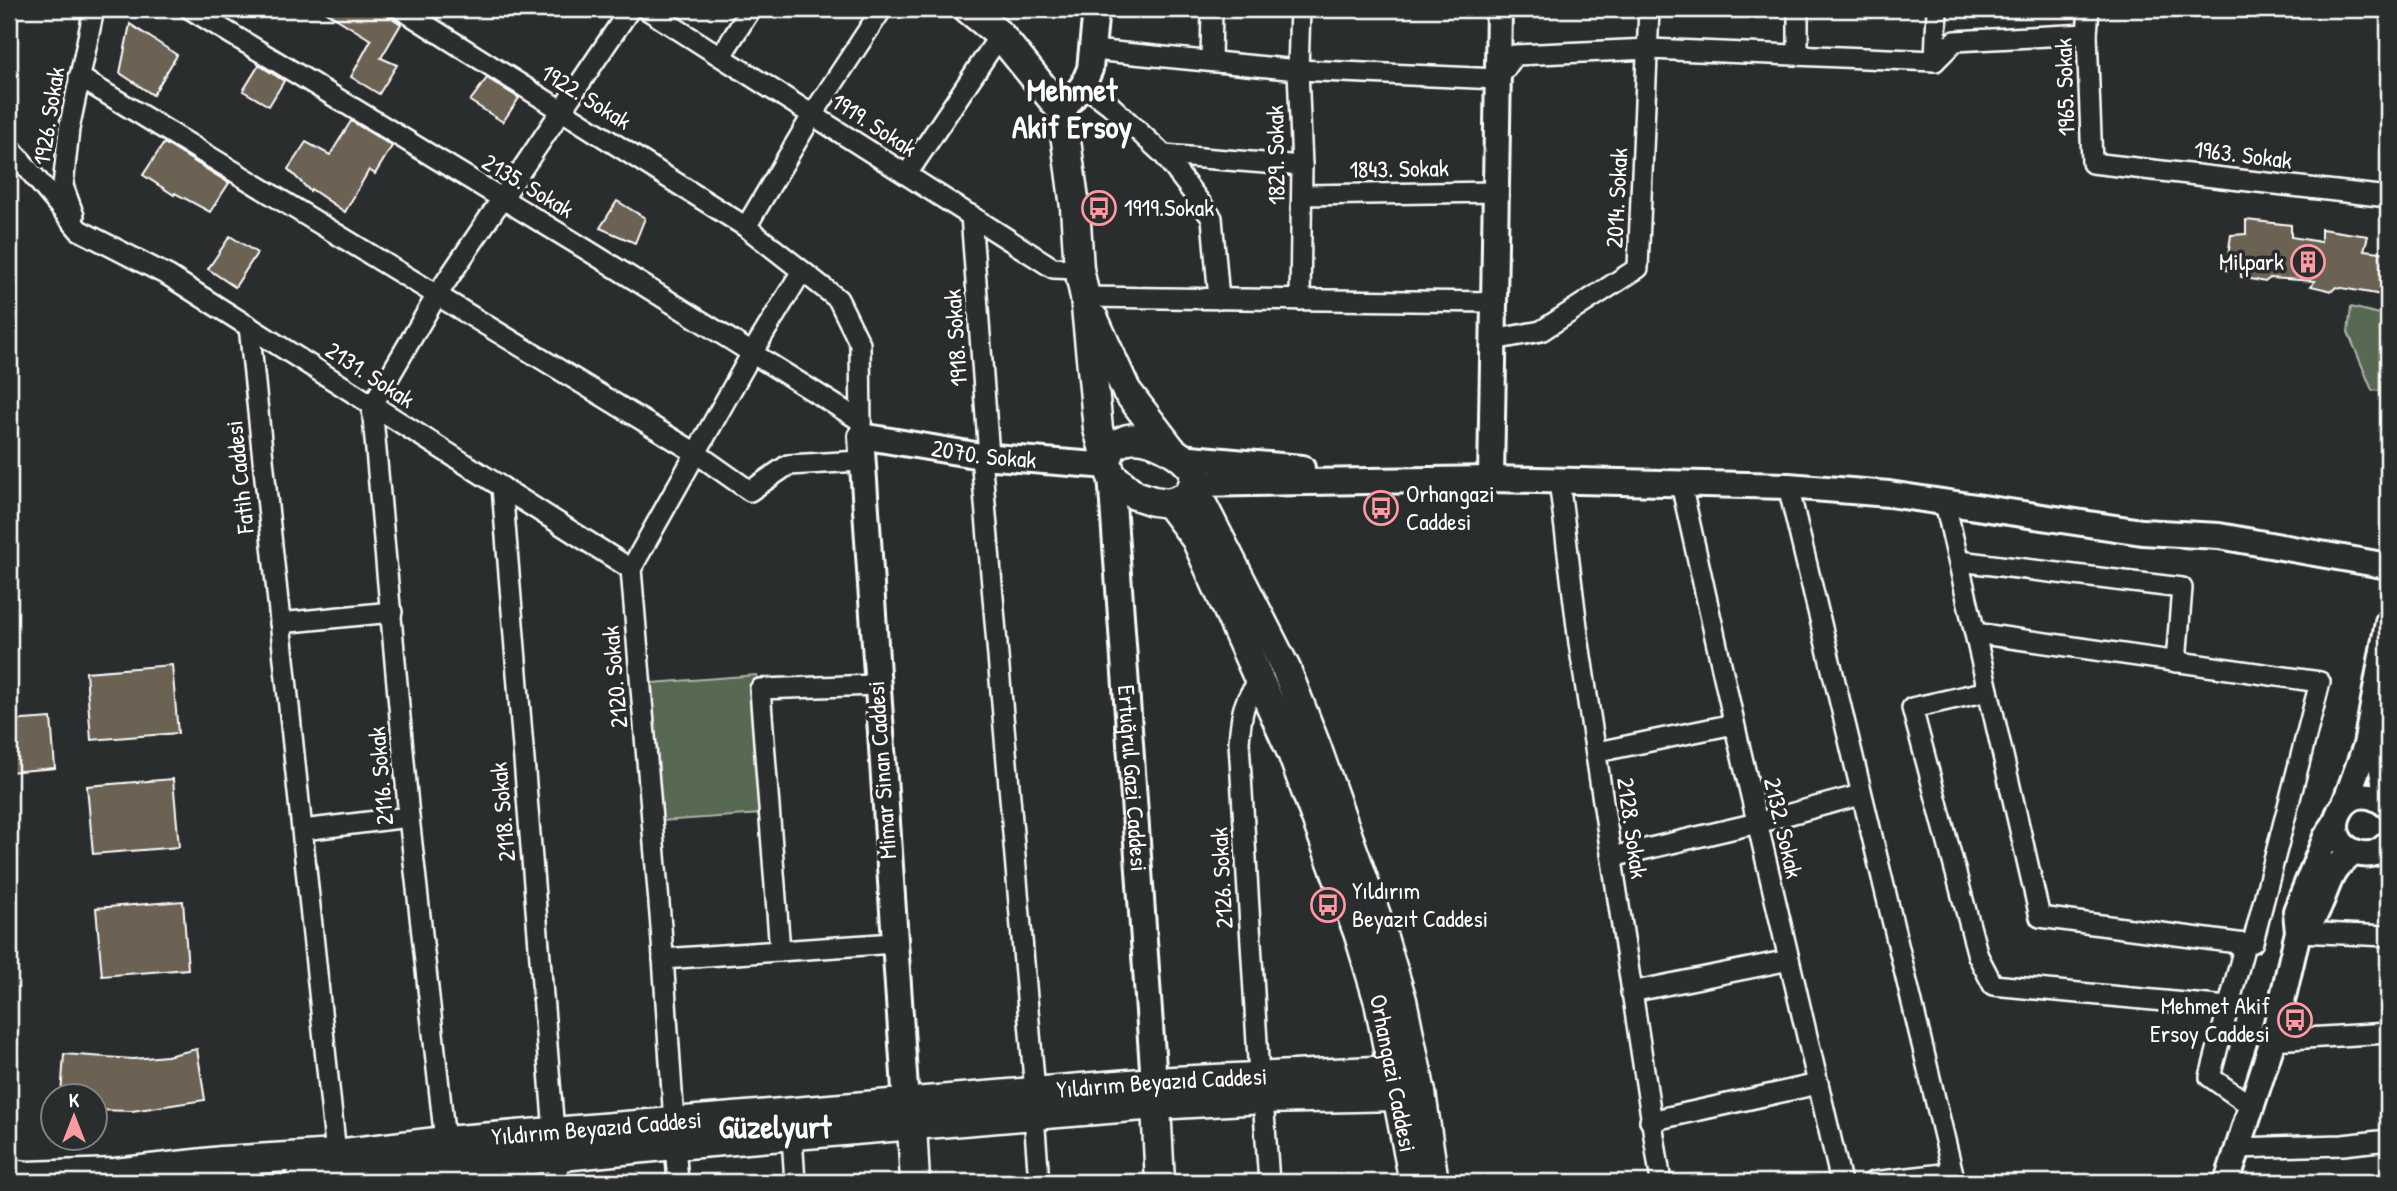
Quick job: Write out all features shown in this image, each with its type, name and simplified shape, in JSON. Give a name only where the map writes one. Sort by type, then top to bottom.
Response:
[{"type":"main road","points":[[975,11],[1000,35],[1062,111],[1075,207],[1079,268],[1085,297],[1098,429],[1109,466],[1135,495],[1168,503],[1186,498],[1193,485],[1195,473],[1176,454],[1126,390],[1085,297]]},
{"type":"main road","points":[[1109,466],[1113,446],[1129,439],[1142,439],[1176,454]]},
{"type":"main road","points":[[1193,485],[1286,669],[1378,921],[1402,1000],[1407,1083],[1434,1182]]},
{"type":"main road","name":"Orhangazi Caddesi","points":[[1168,503],[1196,539],[1292,753],[1359,935],[1407,1083],[1414,1182]]},
{"type":"main road","name":"Yıldırım Beyazıd Caddesi","points":[[9,1174],[27,1176],[115,1173],[222,1161],[336,1172],[436,1176],[557,1157],[675,1133],[1155,1094],[1407,1083]]},
{"type":"main road","name":"Ertuğrul Gazi Caddesi","points":[[1155,1094],[1160,1182]]},
{"type":"main road","name":"Yıldırım Beyazıd Caddesi","points":[[675,1133],[792,1137],[909,1115]]},
{"type":"main road","name":"Mimar Sinan Caddesi","points":[[909,1115],[915,1182]]},
{"type":"main road","name":"Yıldırım Beyazıd Caddesi","points":[[298,1182],[445,1141],[557,1157]]},
{"type":"street","name":"1926. Sokak","points":[[79,230],[63,186],[69,128],[94,9]]},
{"type":"street","name":"2135. Sokak","points":[[190,9],[503,198],[839,407],[861,428]]},
{"type":"street","name":"1922. Sokak","points":[[401,9],[746,227],[838,299],[860,344],[861,428]]},
{"type":"street","points":[[372,406],[437,295],[629,9]]},
{"type":"street","name":"1919. Sokak","points":[[646,9],[1053,268],[1079,268]]},
{"type":"street","points":[[721,56],[751,9]]},
{"type":"street","points":[[746,227],[813,114],[882,9]]},
{"type":"street","points":[[1062,111],[1083,85],[1090,69],[1096,9]]},
{"type":"street","points":[[1212,9],[1212,61]]},
{"type":"street","name":"1829. Sokak","points":[[1300,9],[1300,300]]},
{"type":"street","points":[[1491,479],[1499,9]]},
{"type":"street","name":"2014. Sokak","points":[[1493,340],[1541,331],[1638,268],[1649,9]]},
{"type":"street","points":[[1798,9],[1798,55]]},
{"type":"street","points":[[1935,61],[1937,9]]},
{"type":"street","name":"1965. Sokak","points":[[2089,9],[2087,34],[2092,163]]},
{"type":"street","points":[[1498,79],[1515,55],[1649,49],[1935,61],[1955,41],[2087,34]]},
{"type":"street","points":[[907,174],[1000,35]]},
{"type":"street","points":[[1093,50],[1298,70],[1498,79]]},
{"type":"street","points":[[79,77],[696,453],[750,491],[788,465],[862,461]]},
{"type":"street","points":[[1083,85],[1109,104],[1164,155],[1212,218],[1219,299]]},
{"type":"street","points":[[9,146],[79,230]]},
{"type":"street","points":[[1164,155],[1302,166]]},
{"type":"street","name":"1963. Sokak","points":[[2092,163],[2388,197]]},
{"type":"street","name":"1843. Sokak","points":[[1302,195],[1496,192]]},
{"type":"street","name":"1918. Sokak","points":[[971,215],[985,456],[1040,1182]]},
{"type":"street","name":"2131. Sokak","points":[[79,230],[169,276],[631,569]]},
{"type":"street","points":[[631,569],[752,353],[802,271]]},
{"type":"street","points":[[1085,297],[1494,302]]},
{"type":"street","name":"Fatih Caddesi","points":[[249,327],[303,830],[336,1172]]},
{"type":"street","name":"2116. Sokak","points":[[372,406],[409,817],[445,1141]]},
{"type":"street","name":"2070. Sokak","points":[[861,428],[985,456],[1109,466]]},
{"type":"street","name":"Mimar Sinan Caddesi","points":[[861,428],[894,943],[909,1115]]},
{"type":"street","points":[[1176,454],[1271,466],[1491,479]]},
{"type":"street","name":"Ertuğrul Gazi Caddesi","points":[[1109,466],[1155,1094]]},
{"type":"street","points":[[1193,485],[1491,479],[1788,486],[1889,494],[2142,532],[2218,536],[2388,566]]},
{"type":"street","name":"2128. Sokak","points":[[1559,480],[1579,643],[1661,1182]]},
{"type":"street","name":"2132. Sokak","points":[[1681,484],[1841,1182]]},
{"type":"street","points":[[1788,486],[1860,795],[1954,1177],[1873,1182]]},
{"type":"street","name":"2118. Sokak","points":[[502,487],[557,1157]]},
{"type":"street","points":[[1945,503],[2040,917],[2245,944],[2253,942],[2320,682],[1975,633]]},
{"type":"street","points":[[2142,532],[2215,553],[2388,582]]},
{"type":"street","points":[[1959,561],[2182,588],[2176,662]]},
{"type":"street","name":"2120. Sokak","points":[[631,569],[678,1182]]},
{"type":"street","points":[[281,623],[392,612]]},
{"type":"street","points":[[2227,1182],[2273,1040],[2298,932],[2296,911],[2326,837],[2340,813],[2366,745],[2388,622]]},
{"type":"street","name":"2126. Sokak","points":[[1260,682],[1249,692],[1241,715],[1239,742],[1269,1182]]},
{"type":"street","points":[[780,951],[760,689],[876,685]]},
{"type":"street","points":[[1988,691],[1912,708],[1978,956],[1993,985],[2228,1007]]},
{"type":"street","points":[[2388,710],[2381,759],[2388,805]]},
{"type":"street","points":[[1597,752],[1734,724]]},
{"type":"street","points":[[1612,857],[1757,823],[1860,795]]},
{"type":"street","points":[[2375,852],[2340,841],[2340,813],[2361,795],[2372,796],[2388,805]]},
{"type":"street","points":[[303,830],[409,817]]},
{"type":"street","points":[[2298,932],[2313,919],[2334,869],[2342,860],[2375,852]]},
{"type":"street","points":[[2298,932],[2388,936]]},
{"type":"street","points":[[663,959],[894,943]]},
{"type":"street","points":[[2245,944],[2210,1077],[2251,1106]]},
{"type":"street","points":[[1631,992],[1789,960]]},
{"type":"street","points":[[2273,1040],[2388,1033]]},
{"type":"street","points":[[1650,1121],[1818,1084]]},
{"type":"street","points":[[792,1137],[795,1182]]},
{"type":"street","points":[[2237,1148],[2343,1145],[2388,1140]]},
{"type":"green space","points":[[2351,307],[2388,316],[2388,387],[2385,392],[2372,390],[2348,332]]},
{"type":"green space","points":[[757,675],[761,814],[661,821],[652,683]]},
{"type":"building","points":[[321,9],[378,9],[401,24],[381,58],[397,65],[379,94],[351,77],[371,40]]},
{"type":"building","points":[[130,24],[177,55],[153,95],[120,73]]},
{"type":"building","points":[[259,65],[284,81],[269,106],[243,91]]},
{"type":"building","points":[[487,78],[519,98],[503,122],[470,101]]},
{"type":"building","points":[[351,121],[392,146],[375,174],[369,170],[345,212],[311,189],[310,191],[288,169],[306,142],[330,155]]},
{"type":"building","points":[[164,143],[229,183],[210,212],[175,193],[174,195],[143,175]]},
{"type":"building","points":[[617,201],[645,218],[635,243],[600,228]]},
{"type":"building","name":"Milpark","points":[[2246,220],[2291,225],[2291,237],[2321,242],[2321,229],[2368,236],[2364,250],[2388,253],[2388,296],[2336,287],[2332,291],[2311,286],[2315,281],[2270,278],[2265,282],[2241,277],[2241,271],[2226,270],[2231,235],[2246,234]]},
{"type":"building","points":[[230,236],[257,253],[235,287],[208,269]]},
{"type":"building","points":[[172,665],[178,733],[91,740],[86,672]]},
{"type":"building","points":[[51,718],[55,768],[9,772],[9,721]]},
{"type":"building","points":[[173,779],[179,847],[93,854],[87,786]]},
{"type":"building","points":[[183,901],[188,969],[102,976],[96,908]]},
{"type":"building","points":[[197,1049],[205,1100],[132,1111],[108,1110],[108,1082],[62,1082],[64,1054],[133,1059],[167,1056]]},
{"type":"place","name":"1919.Sokak","points":[[1099,208]]},
{"type":"place","name":"Milpark","points":[[2308,262]]},
{"type":"place","name":"Orhangazi Caddesi","points":[[1381,508]]},
{"type":"place","name":"Yıldırım Beyazıt Caddesi","points":[[1328,905]]},
{"type":"place","name":"Mehmet Akif Ersoy Caddesi","points":[[2295,1020]]},
{"type":"district","name":"Mehmet Akif Ersoy","points":[[1072,108]]},
{"type":"district","name":"Güzelyurt","points":[[775,1127]]}]
